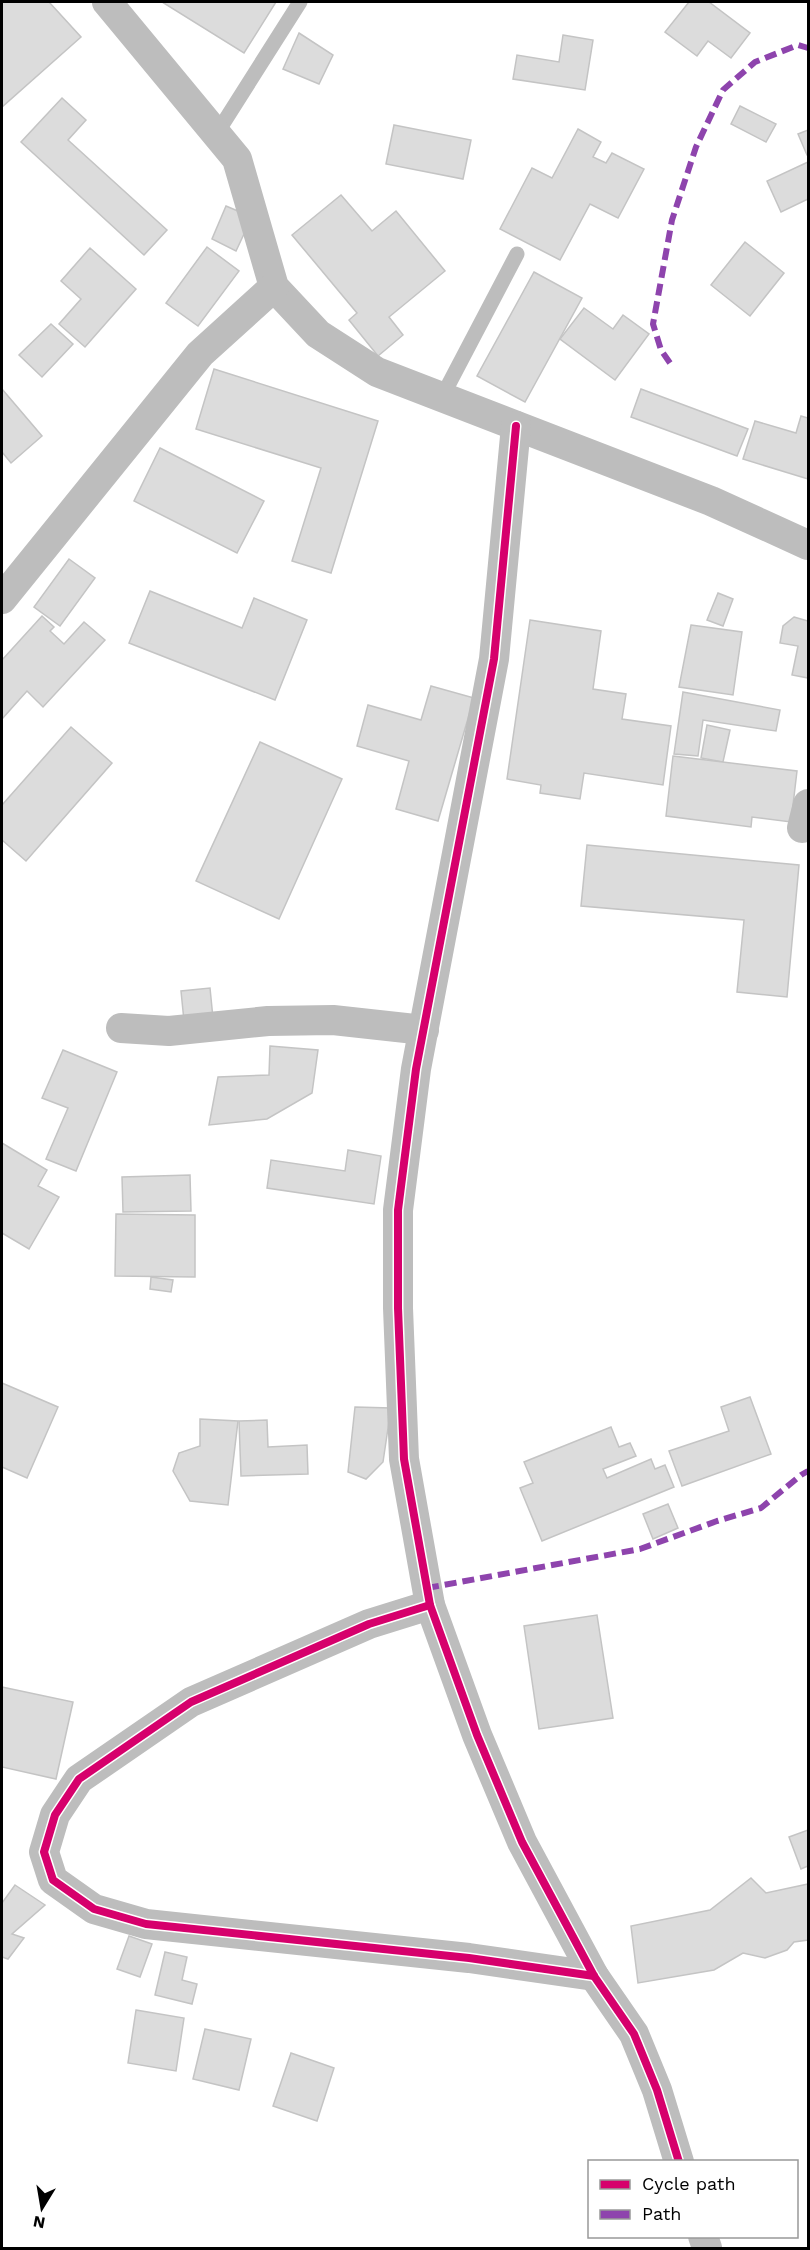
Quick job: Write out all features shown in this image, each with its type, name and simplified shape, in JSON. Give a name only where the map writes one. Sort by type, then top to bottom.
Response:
[{"type":"street","points":[[107,2],[218,133],[237,159],[274,287],[318,334],[377,372],[711,501],[808,545]]},
{"type":"street","points":[[2,599],[200,354],[274,287]]},
{"type":"street","points":[[516,426],[494,659],[417,1069],[398,1210],[398,1308],[404,1459],[430,1605],[477,1735],[522,1842],[594,1976],[634,2034],[657,2090],[678,2160]]},
{"type":"street","points":[[121,1029],[169,1031],[268,1021],[333,1020],[424,1030]]},
{"type":"street","points":[[430,1605],[369,1624],[191,1702],[79,1779],[55,1815],[44,1852],[53,1880],[94,1909],[146,1923],[469,1958],[594,1976]]},
{"type":"lane","points":[[218,133],[300,2]]},
{"type":"lane","points":[[442,397],[517,254]]},
{"type":"building","points":[[2,2],[49,2],[81,37],[2,107]]},
{"type":"building","points":[[162,2],[276,2],[244,53]]},
{"type":"building","points":[[689,2],[709,2],[750,33],[731,58],[708,41],[697,56],[665,32]]},
{"type":"building","points":[[299,33],[333,55],[319,84],[283,69]]},
{"type":"building","points":[[563,35],[593,40],[585,90],[513,79],[517,55],[559,62]]},
{"type":"building","points":[[62,98],[86,120],[68,140],[167,230],[144,255],[21,142]]},
{"type":"building","points":[[740,106],[776,124],[766,142],[731,124]]},
{"type":"building","points":[[394,125],[471,140],[463,179],[386,164]]},
{"type":"building","points":[[578,129],[601,142],[593,157],[606,163],[612,153],[644,169],[618,218],[590,204],[560,260],[500,229],[532,168],[552,178]]},
{"type":"building","points":[[808,130],[808,155],[807,155],[798,134]]},
{"type":"building","points":[[808,162],[808,199],[781,212],[767,181]]},
{"type":"building","points":[[341,195],[372,231],[396,211],[445,271],[389,317],[403,335],[378,356],[349,320],[357,313],[292,235]]},
{"type":"building","points":[[226,206],[252,217],[236,251],[212,239]]},
{"type":"building","points":[[745,242],[784,273],[750,316],[711,285]]},
{"type":"building","points":[[207,247],[239,271],[198,326],[166,303]]},
{"type":"building","points":[[90,248],[136,289],[85,347],[59,324],[81,299],[61,281]]},
{"type":"building","points":[[534,272],[582,298],[525,402],[477,376]]},
{"type":"building","points":[[584,308],[613,329],[623,315],[649,334],[615,380],[560,339]]},
{"type":"building","points":[[51,324],[73,344],[42,377],[19,355]]},
{"type":"building","points":[[214,369],[378,421],[331,573],[292,561],[321,468],[196,429]]},
{"type":"building","points":[[2,389],[42,436],[11,463],[2,452]]},
{"type":"building","points":[[641,389],[748,429],[737,456],[631,417]]},
{"type":"building","points":[[801,416],[808,418],[808,479],[743,459],[755,421],[796,433]]},
{"type":"building","points":[[160,448],[264,501],[237,553],[134,501]]},
{"type":"building","points":[[69,559],[95,578],[60,626],[34,607]]},
{"type":"building","points":[[150,591],[242,628],[254,598],[307,620],[275,700],[129,643]]},
{"type":"building","points":[[718,593],[733,599],[723,626],[707,620]]},
{"type":"building","points":[[42,616],[54,627],[50,631],[64,644],[84,622],[105,640],[43,707],[27,691],[2,719],[2,660]]},
{"type":"building","points":[[794,617],[808,621],[808,678],[792,675],[798,646],[780,643],[783,626]]},
{"type":"building","points":[[530,620],[601,631],[593,689],[626,694],[622,719],[671,726],[663,785],[584,773],[580,799],[540,793],[541,785],[507,779]]},
{"type":"building","points":[[691,625],[742,632],[733,695],[679,687]]},
{"type":"building","points":[[431,686],[474,698],[438,821],[396,809],[409,761],[357,746],[368,705],[421,720]]},
{"type":"building","points":[[683,692],[780,710],[776,731],[703,720],[698,756],[674,754]]},
{"type":"building","points":[[707,725],[730,730],[723,762],[701,758]]},
{"type":"building","points":[[71,727],[112,763],[26,861],[2,840],[2,805]]},
{"type":"building","points":[[260,742],[342,779],[279,919],[196,881]]},
{"type":"building","points":[[673,756],[797,771],[791,822],[752,817],[751,827],[666,816]]},
{"type":"building","points":[[587,845],[799,865],[787,997],[737,992],[744,920],[581,906]]},
{"type":"building","points":[[210,988],[213,1018],[184,1021],[181,991]]},
{"type":"building","points":[[270,1046],[318,1050],[312,1093],[267,1119],[209,1125],[218,1077],[269,1075]]},
{"type":"building","points":[[63,1050],[117,1072],[76,1171],[46,1159],[68,1108],[42,1098]]},
{"type":"building","points":[[2,1143],[47,1170],[38,1186],[59,1197],[29,1249],[2,1233]]},
{"type":"building","points":[[348,1150],[381,1156],[374,1204],[267,1188],[271,1160],[345,1171]]},
{"type":"building","points":[[190,1175],[191,1211],[123,1212],[122,1177]]},
{"type":"building","points":[[116,1214],[195,1215],[195,1277],[115,1276]]},
{"type":"building","points":[[151,1277],[173,1280],[171,1292],[150,1289]]},
{"type":"building","points":[[2,1383],[58,1407],[27,1478],[2,1467]]},
{"type":"building","points":[[750,1397],[771,1454],[682,1486],[669,1451],[729,1431],[721,1407]]},
{"type":"building","points":[[355,1407],[391,1408],[383,1462],[366,1479],[348,1472]]},
{"type":"building","points":[[200,1419],[238,1421],[228,1505],[190,1501],[173,1471],[179,1453],[200,1446]]},
{"type":"building","points":[[267,1420],[268,1447],[307,1445],[308,1474],[241,1476],[239,1421]]},
{"type":"building","points":[[611,1427],[619,1447],[630,1443],[636,1456],[603,1469],[607,1478],[651,1459],[655,1469],[665,1465],[674,1487],[542,1541],[520,1488],[533,1483],[524,1462]]},
{"type":"building","points":[[668,1504],[678,1528],[653,1539],[643,1514]]},
{"type":"building","points":[[597,1615],[613,1718],[539,1729],[524,1626]]},
{"type":"building","points":[[2,1687],[73,1702],[56,1779],[2,1767]]},
{"type":"building","points":[[808,1830],[808,1866],[801,1869],[789,1837]]},
{"type":"building","points":[[751,1878],[766,1893],[808,1884],[808,1940],[794,1942],[787,1950],[765,1958],[743,1953],[714,1970],[638,1983],[631,1926],[710,1910]]},
{"type":"building","points":[[15,1885],[45,1905],[12,1934],[24,1938],[8,1959],[2,1957],[2,1903]]},
{"type":"building","points":[[129,1936],[152,1944],[140,1977],[117,1969]]},
{"type":"building","points":[[165,1952],[187,1957],[182,1980],[197,1984],[192,2004],[155,1995]]},
{"type":"building","points":[[136,2010],[184,2018],[176,2071],[128,2063]]},
{"type":"building","points":[[205,2029],[251,2039],[239,2090],[193,2079]]},
{"type":"building","points":[[291,2053],[334,2068],[317,2121],[273,2106]]},
{"type":"marked path","points":[[670,363],[661,350],[653,324],[672,220],[696,147],[723,90],[755,62],[798,45],[808,48]]},
{"type":"marked path","points":[[427,1588],[640,1549],[717,1521],[761,1508],[808,1471]]},
{"type":"cycle path","points":[[516,426],[494,659],[416,1069],[398,1210],[398,1308],[404,1459],[430,1605],[477,1735],[522,1842],[594,1976],[634,2034],[657,2090],[678,2160]]},
{"type":"cycle path","points":[[430,1605],[369,1624],[191,1702],[79,1779],[55,1815],[44,1852],[53,1880],[94,1909],[146,1924],[469,1958],[594,1976]]}]
